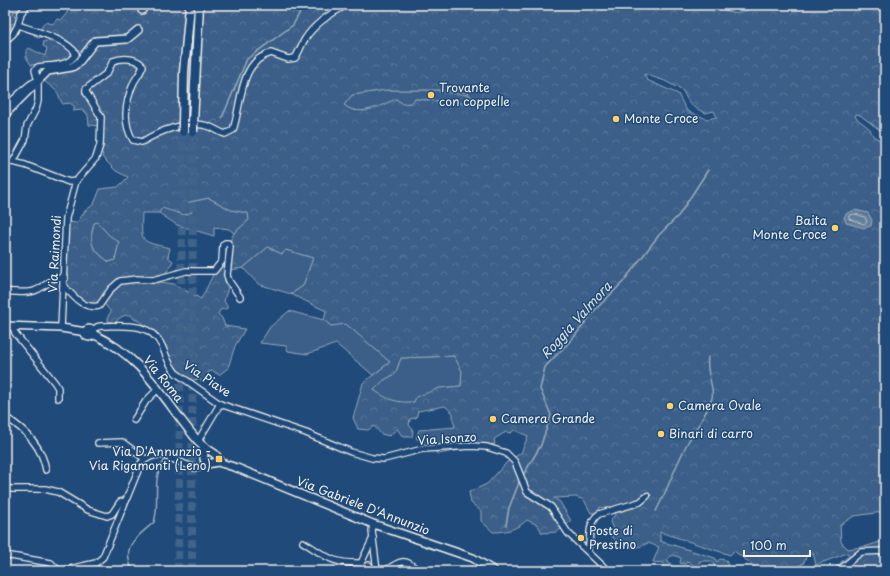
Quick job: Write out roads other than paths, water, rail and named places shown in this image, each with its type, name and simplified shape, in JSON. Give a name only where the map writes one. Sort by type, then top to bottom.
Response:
[{"type":"highway","points":[[183,132],[184,72],[190,5]]},
{"type":"highway","points":[[193,132],[199,5]]},
{"type":"main road","points":[[5,114],[48,71],[72,67],[78,63],[96,40],[127,39],[138,30]]},
{"type":"main road","name":"Via Roma","points":[[5,326],[61,328],[90,332],[128,356],[141,367],[200,444]]},
{"type":"main road","points":[[200,444],[215,454],[210,461],[200,444]]},
{"type":"main road","name":"Via Gabriele D'Annunzio","points":[[210,461],[373,524],[473,558],[494,571]]},
{"type":"street","points":[[5,41],[13,34],[18,25],[21,13],[27,5]]},
{"type":"street","points":[[5,163],[13,162],[69,182],[76,181],[96,158],[102,130],[100,113],[86,92],[86,89],[106,73],[113,61],[121,59],[133,60],[139,62],[143,66],[130,91],[127,103],[126,124],[133,140],[142,142],[166,128],[201,125],[213,128],[225,134],[233,130],[248,72],[255,60],[271,53],[288,59],[294,58],[306,37],[313,30],[332,12],[347,5]]},
{"type":"street","points":[[13,162],[25,140],[28,122],[36,108],[38,100],[38,81],[35,70],[38,67],[53,66],[65,63],[72,59],[76,54],[73,48],[54,38],[18,25]]},
{"type":"street","points":[[5,105],[16,99],[31,83],[38,81]]},
{"type":"street","name":"Via Raimondi","points":[[61,328],[65,278],[64,244],[66,218],[76,181]]},
{"type":"street","points":[[64,286],[80,303],[94,307],[99,306],[111,289],[120,281],[132,279],[153,280],[186,271],[214,271],[222,261],[223,245],[225,243],[230,247],[227,275],[229,281],[240,297]]},
{"type":"street","points":[[5,292],[32,292],[52,279],[65,278]]},
{"type":"street","points":[[13,326],[15,333],[55,383],[58,388],[58,398]]},
{"type":"street","name":"Via Piave","points":[[90,332],[97,326],[139,327],[151,331],[159,340],[171,368],[220,404],[306,433]]},
{"type":"street","points":[[134,420],[146,401],[158,389]]},
{"type":"street","points":[[200,444],[220,404]]},
{"type":"street","points":[[5,417],[18,424],[38,446],[42,454],[46,470]]},
{"type":"street","name":"Via Isonzo","points":[[306,433],[351,452],[384,459],[423,449],[435,448],[471,446],[500,450],[513,459],[527,492],[551,507],[568,533],[604,570]]},
{"type":"street","points":[[98,443],[122,442],[145,459]]},
{"type":"street","points":[[5,555],[51,563],[60,571],[92,564],[100,560],[141,463],[145,459],[156,455],[162,455],[196,468],[210,461]]},
{"type":"street","points":[[5,489],[45,490],[58,492],[88,510],[107,516],[112,514],[120,502],[126,501]]},
{"type":"street","points":[[588,552],[592,523],[595,516],[640,502],[647,496]]},
{"type":"street","points":[[373,524],[377,571]]},
{"type":"street","points":[[303,542],[333,561],[361,563],[373,538]]},
{"type":"street","points":[[838,571],[861,552],[885,551]]},
{"type":"street","points":[[385,571],[395,564],[403,562],[410,563],[417,571]]},
{"type":"street","points":[[355,571],[368,566],[373,571]]},
{"type":"water","points":[[855,210],[868,213],[872,220],[871,226],[864,228],[846,223],[844,217],[847,213]]},
{"type":"waterway","points":[[222,118],[247,59],[293,25],[304,5]]},
{"type":"waterway","name":"Roggia Valmora","points":[[522,477],[541,445],[551,415],[540,389],[545,367],[574,337],[594,311],[623,282],[659,235],[679,215],[708,170]]},
{"type":"waterway","points":[[656,511],[691,436],[710,404],[713,394],[707,363],[708,357]]},
{"type":"waterway","points":[[133,571],[129,562],[129,548],[136,538],[154,522],[157,506],[158,474],[165,460]]},
{"type":"waterway","name":"Roggia Valmora","points":[[506,525],[509,508],[520,480]]},
{"type":"tunnel","points":[[138,30],[142,10]]},
{"type":"tunnel","points":[[178,571],[183,132]]},
{"type":"tunnel","points":[[192,571],[193,132]]},
{"type":"place","name":"Trovante con coppelle","points":[[431,95]]},
{"type":"place","name":"Monte Croce","points":[[616,119]]},
{"type":"place","name":"Baita Monte Croce","points":[[835,228]]},
{"type":"place","name":"Camera Ovale","points":[[670,406]]},
{"type":"place","name":"Camera Grande","points":[[493,419]]},
{"type":"place","name":"Binari di carro","points":[[661,434]]},
{"type":"place","name":"Via D'Annunzio - Via Rigamonti (Leno)","points":[[219,459]]},
{"type":"place","name":"Poste di Prestino","points":[[581,538]]}]
